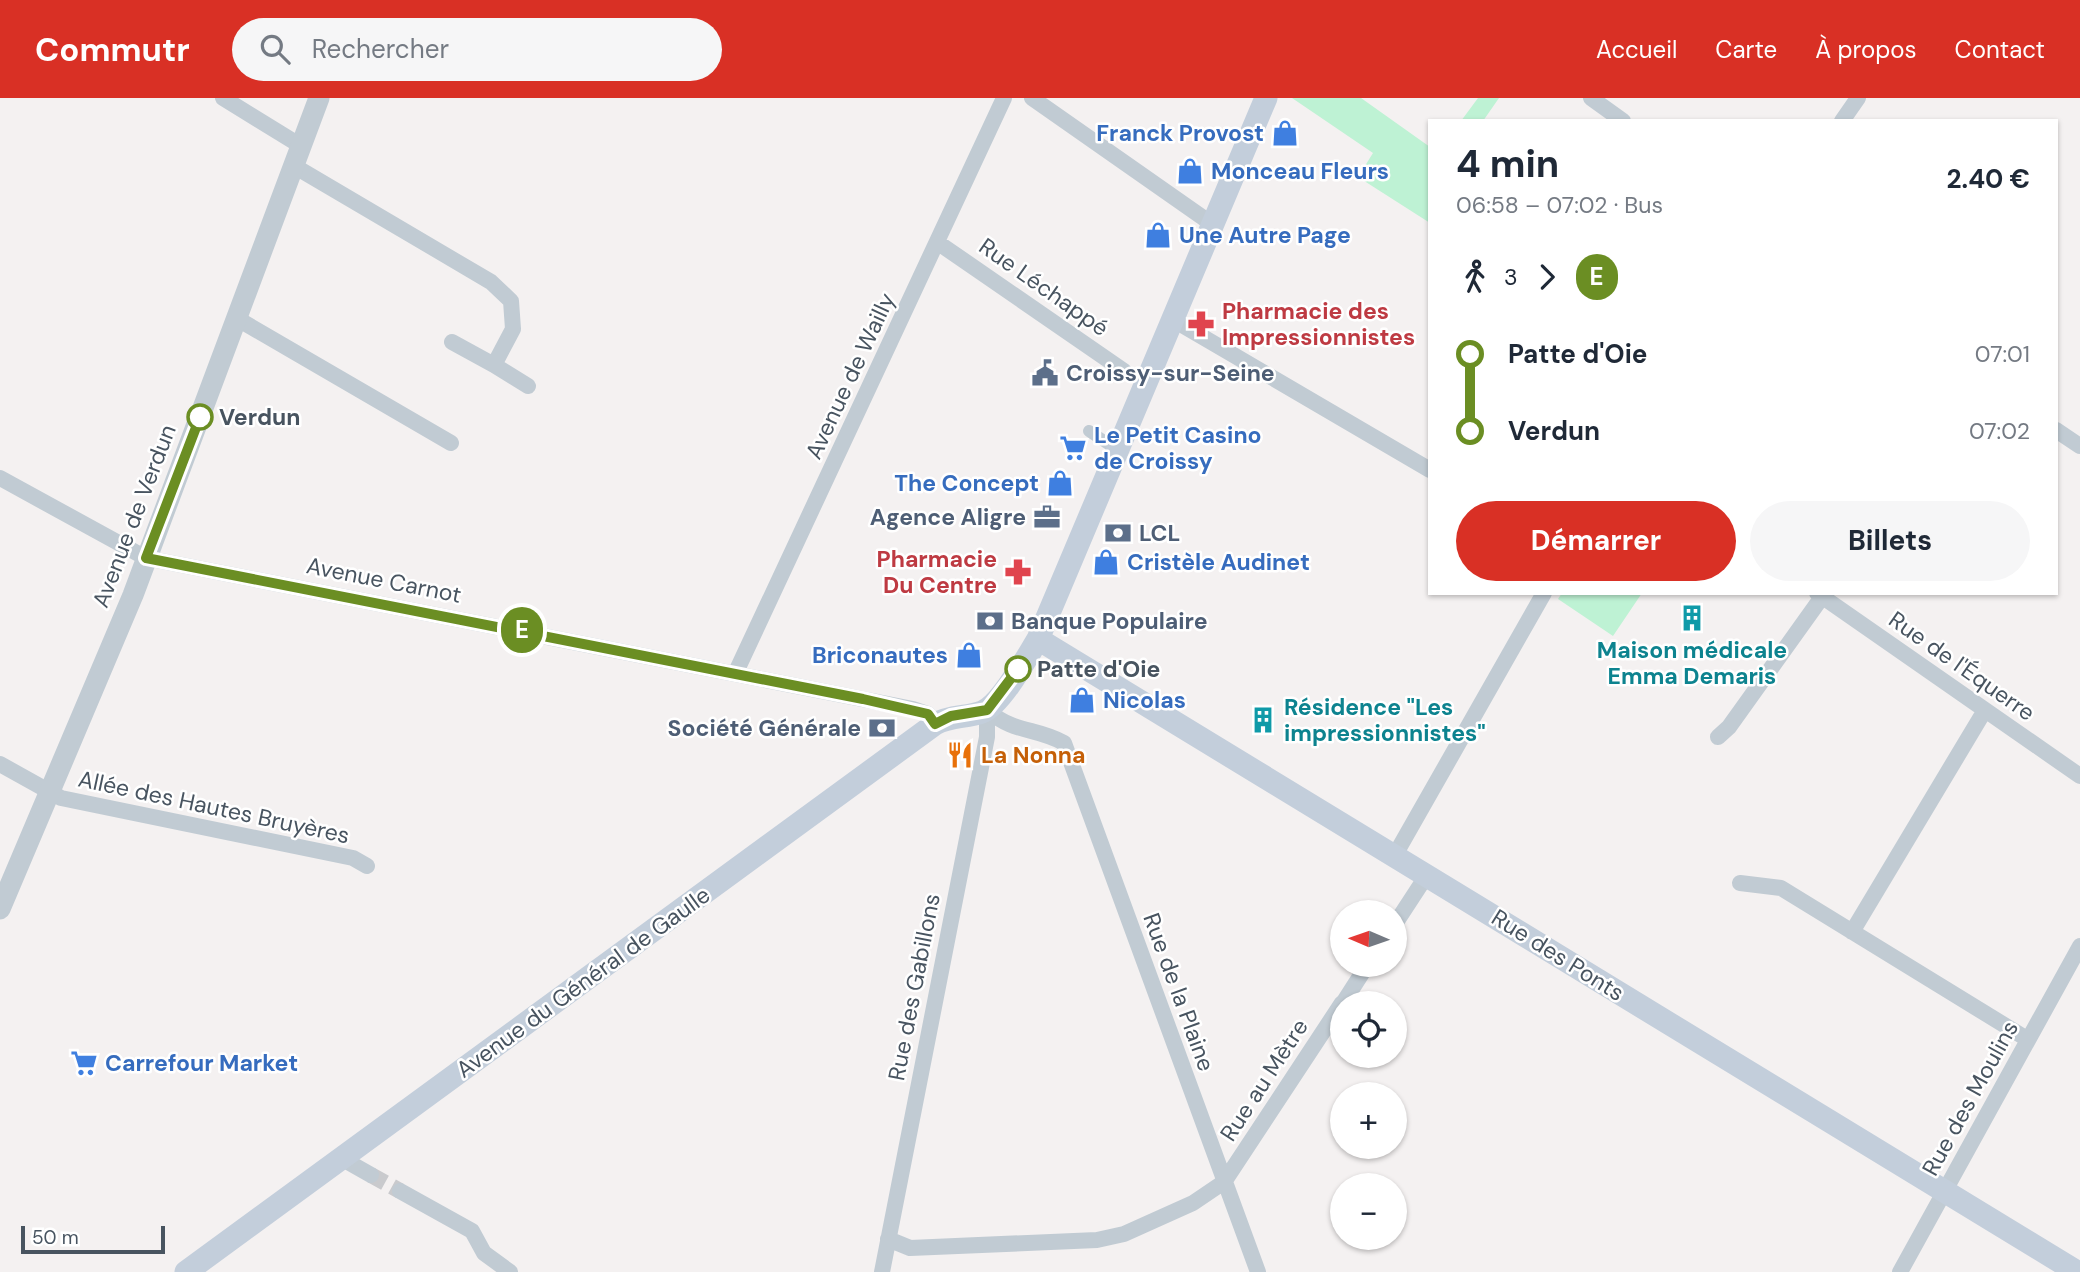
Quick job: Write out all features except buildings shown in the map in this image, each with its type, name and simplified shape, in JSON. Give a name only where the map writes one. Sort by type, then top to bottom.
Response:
[{"type":"main road","points":[[987,710],[1000,696],[1038,639],[1266,98]]},
{"type":"main road","name":"Rue des Ponts","points":[[1038,639],[2077,1272]]},
{"type":"main road","name":"Avenue du Général de Gaulle","points":[[186,1272],[935,724],[951,716],[987,710]]},
{"type":"street","points":[[223,98],[301,146]]},
{"type":"street","name":"Avenue de Verdun","points":[[0,909],[51,793],[146,558],[319,98]]},
{"type":"street","name":"Avenue de Wailly","points":[[736,672],[1004,98]]},
{"type":"street","points":[[1032,98],[1212,224]]},
{"type":"street","points":[[1591,98],[1620,119]]},
{"type":"street","points":[[1843,119],[1857,98]]},
{"type":"street","points":[[293,166],[491,282],[511,301],[513,329],[494,365]]},
{"type":"street","name":"Rue Léchappé","points":[[937,242],[1124,370]]},
{"type":"street","points":[[236,318],[451,443]]},
{"type":"street","points":[[1172,319],[1428,469]]},
{"type":"street","points":[[452,342],[528,386]]},
{"type":"street","points":[[1089,431],[1116,449]]},
{"type":"street","points":[[2058,431],[2080,446]]},
{"type":"street","name":"Avenue Carnot","points":[[0,478],[146,558],[914,709],[928,714],[935,724]]},
{"type":"street","points":[[1395,855],[1543,595]]},
{"type":"street","points":[[1718,737],[1729,727],[1820,595]]},
{"type":"street","name":"Rue de l'Équerre","points":[[1820,595],[2080,776]]},
{"type":"street","name":"Rue de la Plaine","points":[[987,710],[1011,728],[1050,736],[1064,743],[1258,1272]]},
{"type":"street","name":"Rue des Gabillons","points":[[883,1272],[987,737],[987,710]]},
{"type":"street","points":[[1852,932],[1985,710]]},
{"type":"street","name":"Allée des Hautes Bruyères","points":[[0,764],[61,798],[353,858],[367,866]]},
{"type":"street","points":[[1407,906],[1427,875]]},
{"type":"street","points":[[1740,883],[1781,888],[2027,1039]]},
{"type":"street","name":"Rue des Moulins","points":[[1900,1272],[2080,947]]},
{"type":"street","name":"Rue au Mètre","points":[[1224,1182],[1330,1021]]},
{"type":"street","points":[[341,1158],[371,1175]]},
{"type":"street","points":[[888,1239],[910,1248],[1097,1240],[1124,1234],[1193,1203],[1224,1182]]},
{"type":"street","points":[[400,1191],[472,1231],[484,1253],[510,1272]]},
{"type":"green space","points":[[1292,98],[1361,98],[1428,146],[1428,222],[1358,177],[1373,153]]},
{"type":"green space","points":[[1478,98],[1499,98],[1484,119],[1462,119]]},
{"type":"green space","points":[[1561,595],[1641,595],[1613,636],[1558,599]]},
{"type":"tunnel","points":[[371,1175],[400,1191]]},
{"type":"bus line","name":"E","points":[[200,417],[146,558],[914,709],[928,714],[935,724],[951,716],[987,710],[1018,669]]},
{"type":"place","name":"Franck Provost","points":[[1285,133]]},
{"type":"place","name":"Monceau Fleurs","points":[[1190,171]]},
{"type":"place","name":"Une Autre Page","points":[[1158,235]]},
{"type":"place","name":"Pharmacie des Impressionnistes","points":[[1201,324]]},
{"type":"place","name":"Croissy-sur-Seine","points":[[1045,373]]},
{"type":"place","name":"Verdun","points":[[200,417]]},
{"type":"place","name":"Le Petit Casino de Croissy","points":[[1073,448]]},
{"type":"place","name":"The Concept","points":[[1060,483]]},
{"type":"place","name":"Agence Aligre","points":[[1047,517]]},
{"type":"place","name":"LCL","points":[[1118,533]]},
{"type":"place","name":"Cristèle Audinet","points":[[1106,562]]},
{"type":"place","name":"Pharmacie Du Centre","points":[[1018,572]]},
{"type":"place","name":"Maison médicale Emma Demaris","points":[[1692,618]]},
{"type":"place","name":"Banque Populaire","points":[[990,621]]},
{"type":"place","name":"Briconautes","points":[[969,655]]},
{"type":"place","name":"Patte d'Oie","points":[[1018,669]]},
{"type":"place","name":"Nicolas","points":[[1082,700]]},
{"type":"place","name":"Résidence \"Les impressionnistes\"","points":[[1263,720]]},
{"type":"place","name":"Société Générale","points":[[882,728]]},
{"type":"place","name":"La Nonna","points":[[960,755]]},
{"type":"place","name":"Carrefour Market","points":[[84,1063]]}]
